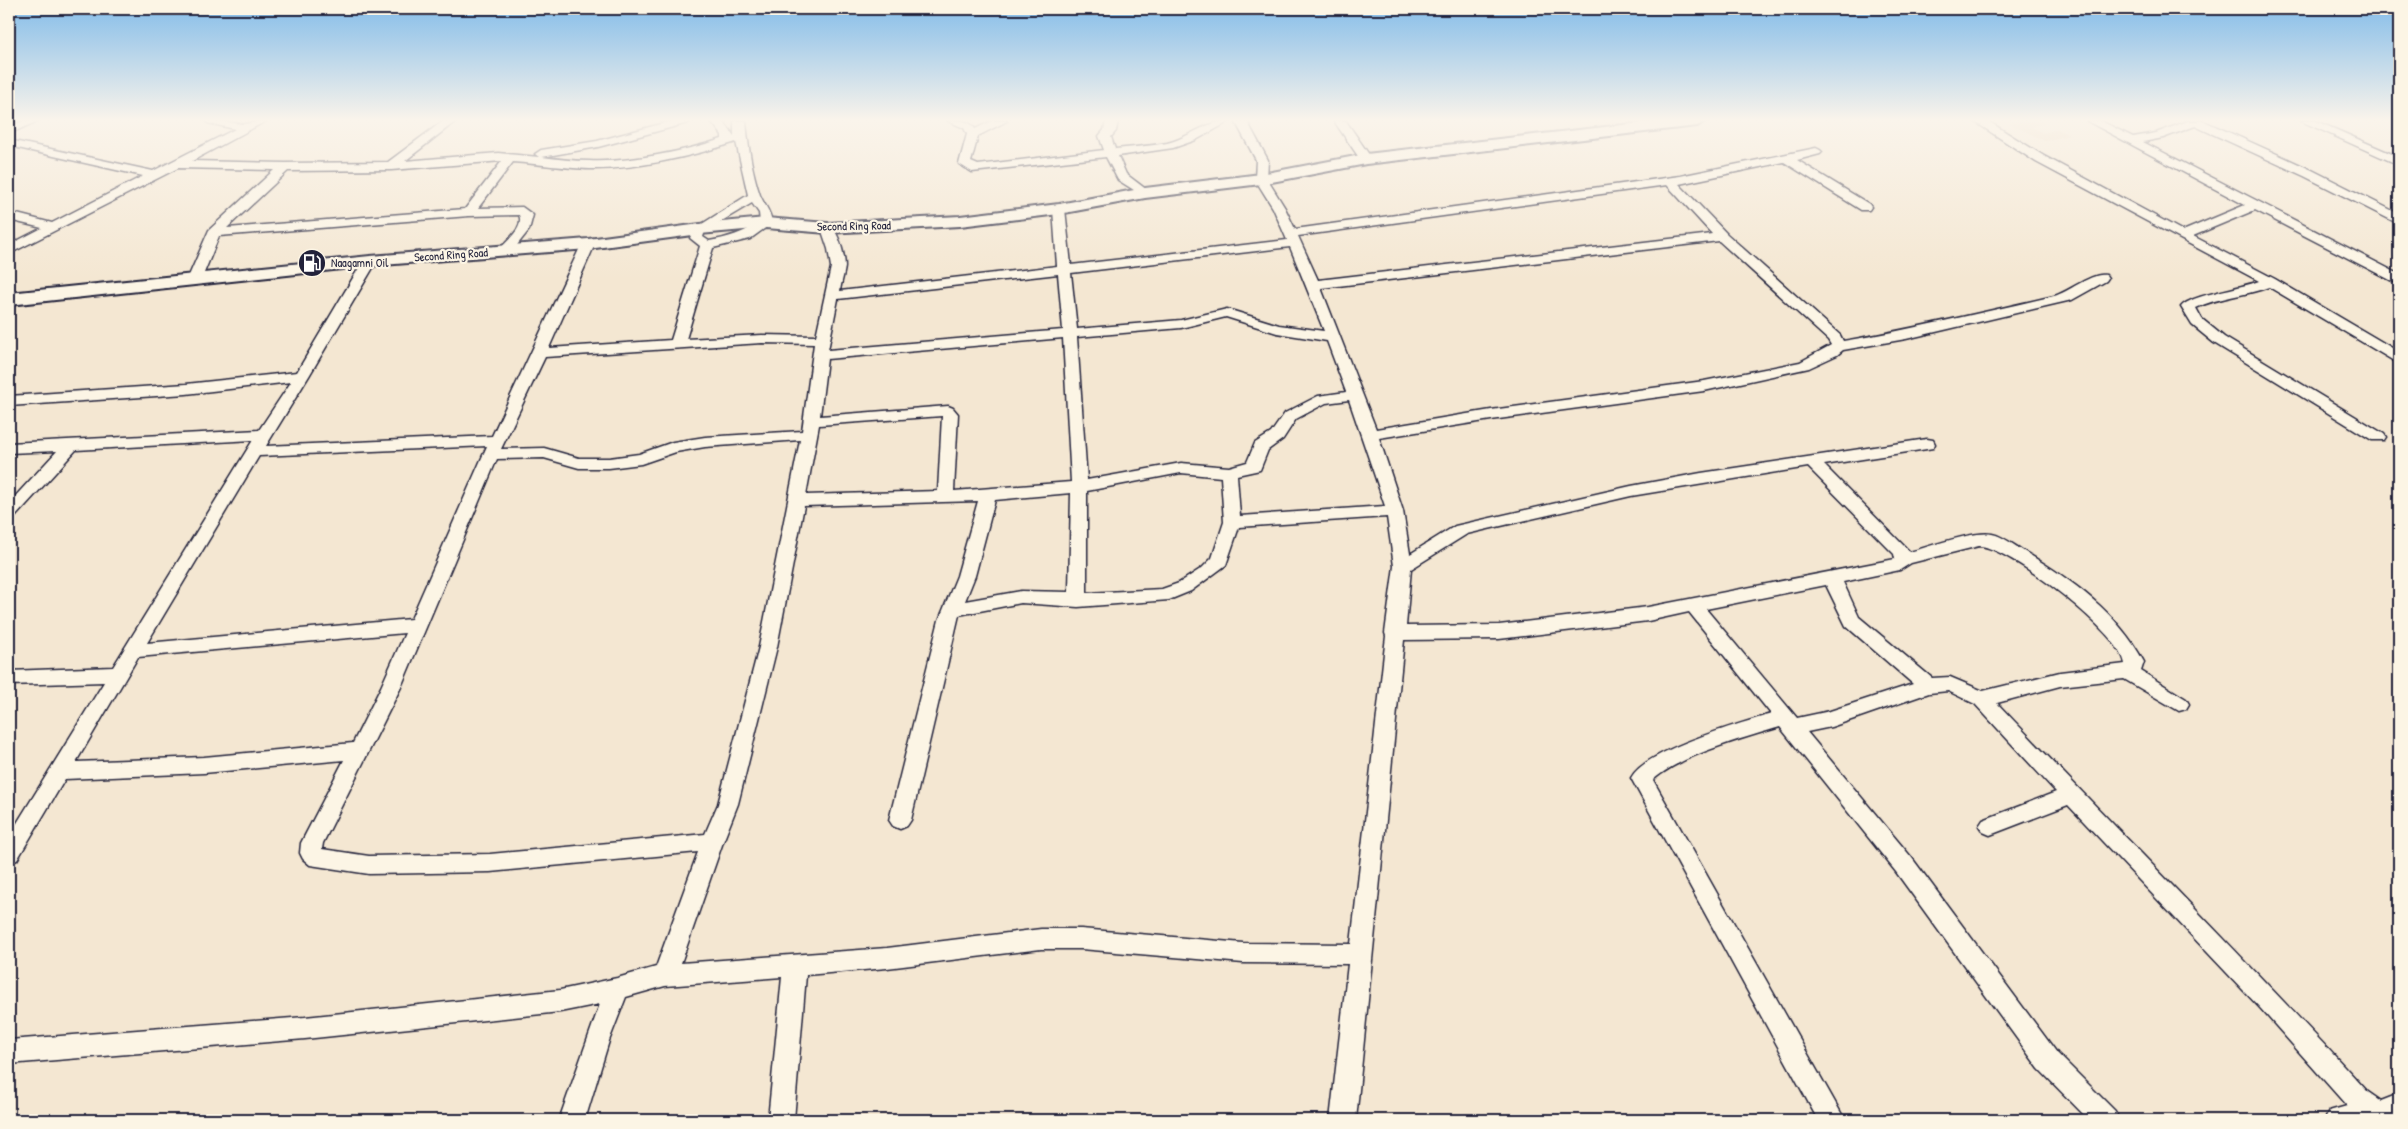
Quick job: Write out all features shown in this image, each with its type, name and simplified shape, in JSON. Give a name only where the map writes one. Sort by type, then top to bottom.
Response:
[{"type":"street","points":[[9,250],[154,174]]},
{"type":"street","points":[[194,278],[214,233],[279,174]]},
{"type":"street","points":[[468,212],[498,174]]},
{"type":"street","points":[[749,174],[754,196],[765,213],[766,223]]},
{"type":"street","points":[[1120,174],[1122,177],[1145,193]]},
{"type":"street","points":[[1262,174],[1261,179],[1279,208],[1313,285],[1370,435],[1395,510],[1403,566],[1394,633],[1343,1120]]},
{"type":"street","name":"Second Ring Road","points":[[9,299],[194,278],[370,261],[704,237],[766,223],[827,228],[960,221],[1059,209],[1145,193],[1261,179],[1289,174]]},
{"type":"street","points":[[832,296],[1066,269],[1293,238],[1362,225],[1671,182],[1711,174]]},
{"type":"street","points":[[1811,174],[1865,207]]},
{"type":"street","points":[[2069,174],[2270,282],[2399,358]]},
{"type":"street","points":[[2194,174],[2399,279]]},
{"type":"street","points":[[2309,174],[2399,219]]},
{"type":"street","points":[[1671,182],[1722,237],[1835,338],[1838,346]]},
{"type":"street","points":[[677,344],[704,237],[754,196]]},
{"type":"street","points":[[2184,235],[2254,205]]},
{"type":"street","points":[[1059,209],[1066,269],[1079,486],[1078,601]]},
{"type":"street","points":[[214,233],[468,212],[516,210],[527,216],[528,220],[524,230],[505,251]]},
{"type":"street","points":[[9,216],[52,227]]},
{"type":"street","points":[[665,975],[712,842],[728,804],[768,646],[797,501],[822,348],[838,267],[835,249],[827,228]]},
{"type":"street","points":[[1313,285],[1722,237]]},
{"type":"street","points":[[588,244],[540,353],[494,447],[419,625],[360,750],[312,843],[311,853],[318,858],[369,866],[490,863],[712,842]]},
{"type":"street","points":[[9,854],[264,435],[302,376],[370,261]]},
{"type":"street","points":[[1370,435],[1491,415],[1704,386],[1804,365],[1832,352],[1838,346],[1906,335],[2067,297],[2102,278]]},
{"type":"street","points":[[2270,282],[2246,291],[2200,301],[2188,307],[2197,322],[2219,340],[2378,437]]},
{"type":"street","points":[[540,353],[762,340],[822,348],[1070,334],[1181,324],[1228,312],[1276,328],[1332,337]]},
{"type":"street","points":[[9,402],[186,389],[302,376]]},
{"type":"street","points":[[797,501],[988,495],[1105,484],[1181,468],[1229,472],[1254,466],[1261,446],[1277,436],[1290,416],[1306,406],[1323,399],[1355,395]]},
{"type":"street","points":[[255,451],[494,447],[544,453],[579,463],[609,463],[641,459],[673,447],[705,442],[948,411],[950,414],[946,496]]},
{"type":"street","points":[[9,448],[264,435]]},
{"type":"street","points":[[1403,566],[1461,530],[1470,527],[1631,491],[1927,444]]},
{"type":"street","points":[[9,513],[70,446]]},
{"type":"street","points":[[1811,461],[1901,551],[1905,559]]},
{"type":"street","points":[[952,610],[1020,597],[1078,601],[1163,595],[1185,587],[1208,572],[1220,561],[1232,522],[1229,472]]},
{"type":"street","points":[[900,820],[924,727],[933,676],[952,610],[966,576],[988,495]]},
{"type":"street","points":[[1232,522],[1395,510]]},
{"type":"street","points":[[1394,633],[1499,632],[1648,614],[1900,564],[1905,559],[1979,540],[1992,540],[2044,572],[2076,596],[2116,632],[2135,662],[2132,670],[2126,672],[2060,679],[1982,699]]},
{"type":"street","points":[[1832,578],[1852,622],[1928,686]]},
{"type":"street","points":[[1694,606],[1790,722],[1904,865],[2048,1061],[2106,1120]]},
{"type":"street","points":[[132,652],[419,625]]},
{"type":"street","points":[[2126,672],[2179,704]]},
{"type":"street","points":[[9,678],[118,674]]},
{"type":"street","points":[[1832,1120],[1641,778],[1647,770],[1690,751],[1790,722],[1831,718],[1928,686],[1950,684],[1982,699],[2269,1001],[2358,1101],[2389,1111]]},
{"type":"street","points":[[60,771],[204,765],[360,750]]},
{"type":"street","points":[[1990,826],[2072,795]]},
{"type":"street","points":[[9,1052],[437,1015],[560,1001],[617,989],[665,975],[887,958],[1041,939],[1081,939],[1244,953],[1360,954]]},
{"type":"street","points":[[781,1120],[795,966]]},
{"type":"street","points":[[572,1120],[597,1041],[617,989]]},
{"type":"street","points":[[2338,1120],[2389,1111]]},
{"type":"place","name":"Naagamni Oil","points":[[312,263]]}]
